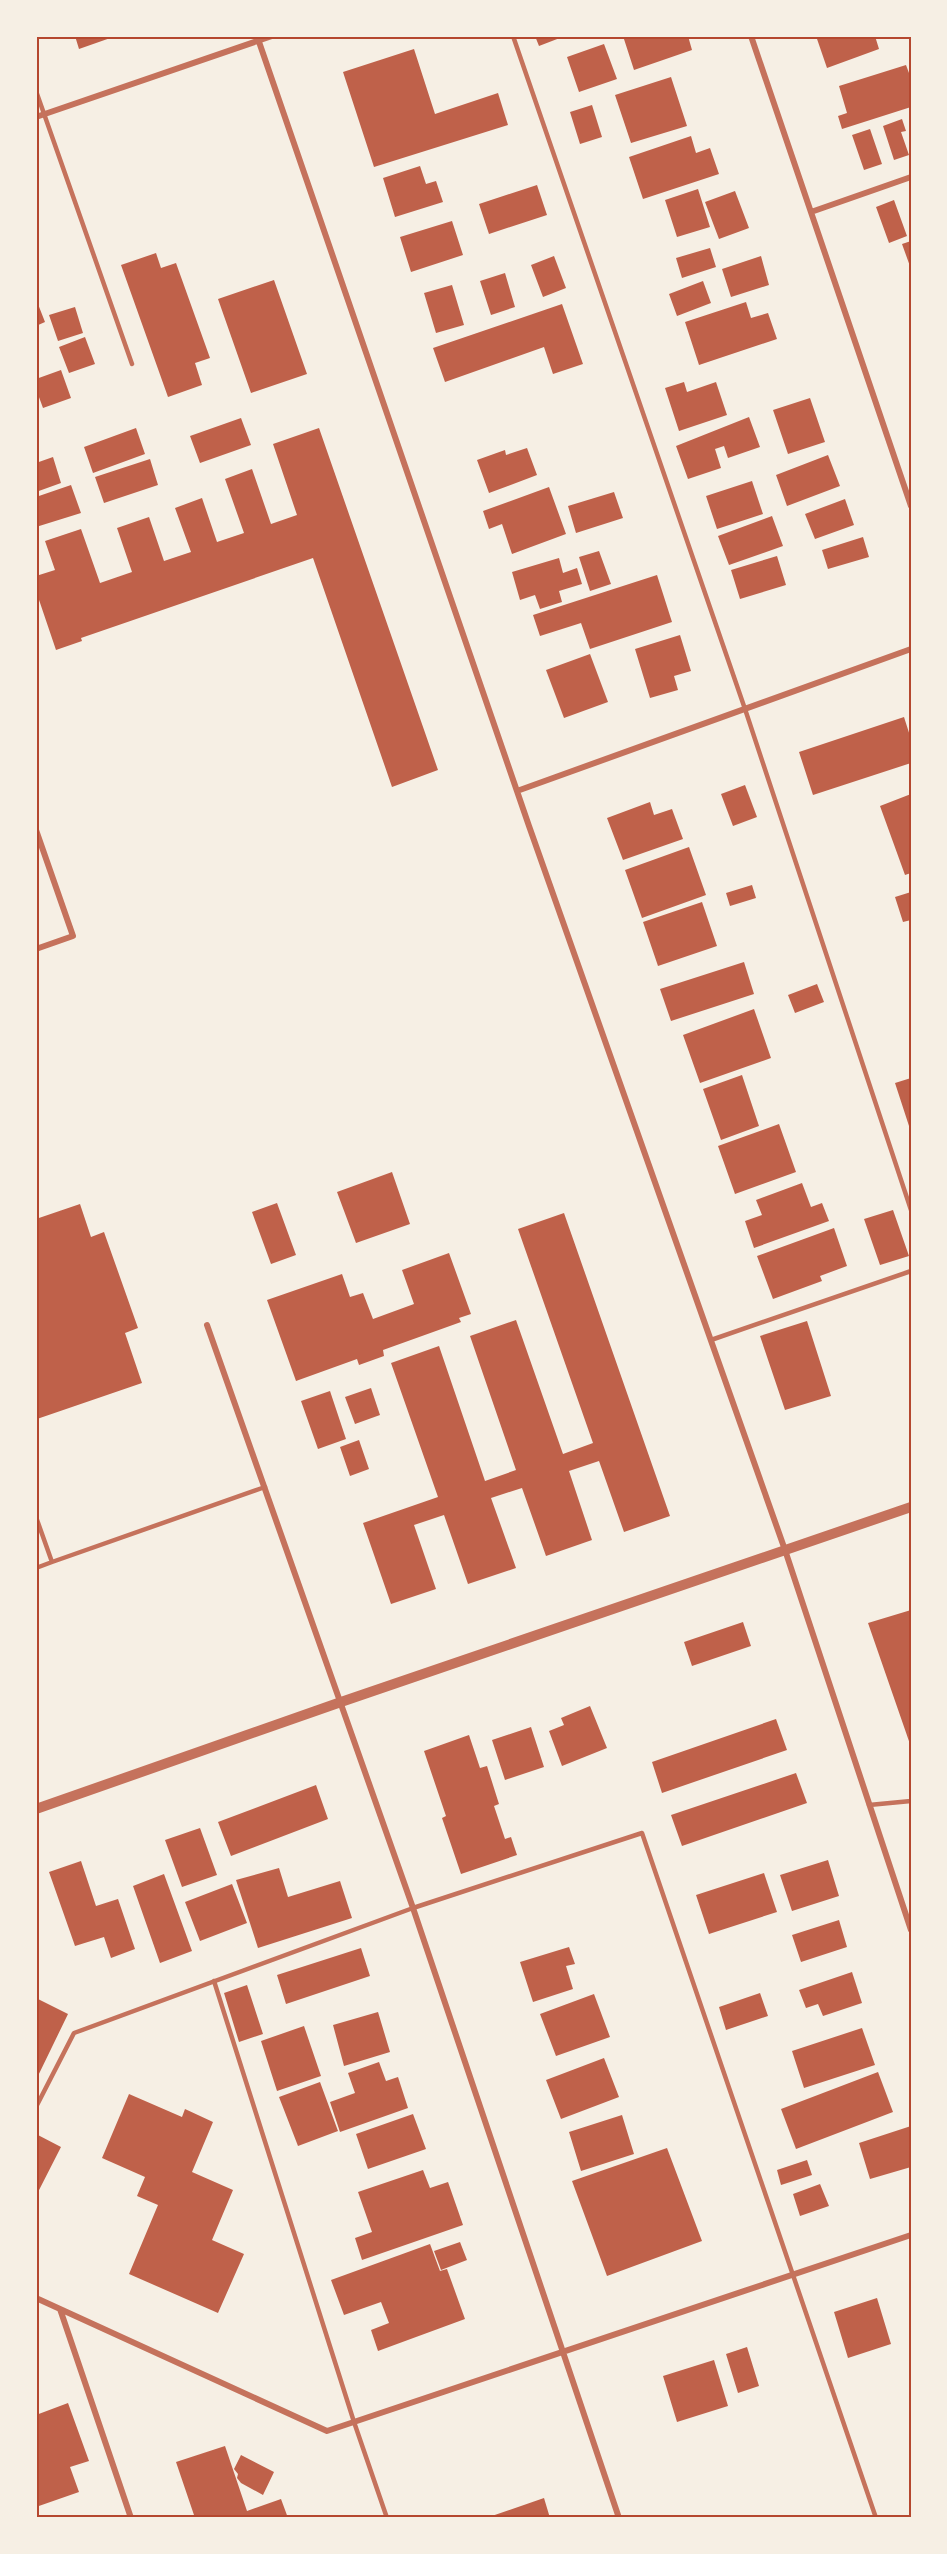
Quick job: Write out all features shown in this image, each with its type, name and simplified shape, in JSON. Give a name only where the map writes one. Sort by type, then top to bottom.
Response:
[{"type":"street","points":[[36,117],[258,38],[272,36]]},
{"type":"street","points":[[751,36],[911,506]]},
{"type":"street","points":[[258,38],[517,791],[785,1550],[911,1930]]},
{"type":"street","points":[[811,212],[911,177]]},
{"type":"street","points":[[517,791],[911,649]]},
{"type":"street","points":[[36,830],[73,936],[36,950]]},
{"type":"street","points":[[207,1324],[413,1908],[561,2352],[619,2518]]},
{"type":"street","points":[[36,1809],[911,1507]]},
{"type":"street","points":[[36,2298],[327,2431],[911,2235]]},
{"type":"street","points":[[60,2309],[131,2518]]},
{"type":"lane","points":[[513,36],[745,709],[911,1210]]},
{"type":"lane","points":[[36,91],[132,364]]},
{"type":"lane","points":[[711,1340],[911,1272]]},
{"type":"lane","points":[[36,1568],[265,1487]]},
{"type":"lane","points":[[36,1516],[52,1562]]},
{"type":"lane","points":[[869,1805],[911,1801]]},
{"type":"lane","points":[[36,2107],[74,2033],[413,1908],[642,1833],[876,2518]]},
{"type":"lane","points":[[214,1981],[354,2422],[387,2518]]},
{"type":"building","points":[[75,36],[116,36],[79,49]]},
{"type":"building","points":[[535,36],[565,36],[539,46]]},
{"type":"building","points":[[623,36],[688,36],[692,50],[634,70]]},
{"type":"building","points":[[816,36],[875,36],[879,49],[827,68]]},
{"type":"building","points":[[604,44],[617,79],[579,92],[567,57]]},
{"type":"building","points":[[414,49],[435,114],[498,93],[508,125],[374,167],[343,72]]},
{"type":"building","points":[[906,65],[911,73],[911,107],[842,129],[838,116],[847,113],[839,86]]},
{"type":"building","points":[[671,77],[687,126],[631,143],[615,95]]},
{"type":"building","points":[[592,105],[602,137],[580,144],[570,112]]},
{"type":"building","points":[[902,119],[906,131],[901,132],[909,155],[894,160],[883,126]]},
{"type":"building","points":[[870,129],[882,164],[864,170],[852,135]]},
{"type":"building","points":[[691,136],[696,153],[710,148],[719,174],[643,199],[629,157]]},
{"type":"building","points":[[420,166],[426,184],[436,181],[443,202],[395,217],[383,178]]},
{"type":"building","points":[[537,185],[547,215],[489,234],[479,204]]},
{"type":"building","points":[[698,189],[710,227],[677,237],[665,200]]},
{"type":"building","points":[[735,191],[749,228],[719,239],[705,202]]},
{"type":"building","points":[[894,200],[907,236],[889,243],[876,207]]},
{"type":"building","points":[[452,221],[463,255],[411,272],[400,237]]},
{"type":"building","points":[[911,241],[911,269],[902,244]]},
{"type":"building","points":[[710,248],[716,267],[682,278],[676,258]]},
{"type":"building","points":[[156,253],[161,268],[176,263],[210,358],[195,363],[202,385],[168,397],[121,265]]},
{"type":"building","points":[[554,256],[566,288],[543,297],[531,265]]},
{"type":"building","points":[[761,256],[769,285],[731,297],[722,269]]},
{"type":"building","points":[[505,273],[515,307],[491,315],[480,281]]},
{"type":"building","points":[[274,280],[307,374],[251,393],[218,299]]},
{"type":"building","points":[[703,281],[711,303],[677,316],[669,294]]},
{"type":"building","points":[[452,285],[464,325],[436,333],[424,293]]},
{"type":"building","points":[[36,299],[45,322],[36,326]]},
{"type":"building","points":[[746,302],[751,318],[768,313],[777,339],[699,365],[685,322]]},
{"type":"building","points":[[562,304],[583,364],[553,374],[544,347],[445,382],[433,348]]},
{"type":"building","points":[[75,307],[83,333],[58,341],[49,315]]},
{"type":"building","points":[[85,337],[95,364],[69,373],[59,347]]},
{"type":"building","points":[[61,370],[71,398],[43,408],[36,389],[36,379]]},
{"type":"building","points":[[684,382],[687,392],[716,382],[727,415],[679,431],[665,388]]},
{"type":"building","points":[[810,398],[825,442],[788,454],[773,410]]},
{"type":"building","points":[[749,417],[760,447],[728,458],[724,446],[715,449],[721,468],[688,479],[676,446]]},
{"type":"building","points":[[241,418],[251,445],[200,463],[190,436]]},
{"type":"building","points":[[136,428],[145,454],[93,473],[84,447]]},
{"type":"building","points":[[319,428],[438,770],[392,787],[313,558],[81,638],[82,641],[56,650],[36,591],[36,576],[55,570],[45,541],[81,529],[100,583],[132,572],[117,528],[149,517],[164,561],[191,552],[175,508],[202,498],[217,542],[244,533],[225,479],[252,469],[271,524],[297,515],[273,444]]},
{"type":"building","points":[[527,448],[537,475],[489,493],[477,460],[505,450],[506,455]]},
{"type":"building","points":[[828,455],[840,486],[787,506],[776,475]]},
{"type":"building","points":[[53,457],[61,483],[36,492],[36,463]]},
{"type":"building","points":[[150,459],[158,485],[104,503],[95,477]]},
{"type":"building","points":[[752,481],[763,514],[717,529],[706,496]]},
{"type":"building","points":[[71,485],[81,513],[36,527],[36,497]]},
{"type":"building","points":[[549,487],[566,534],[512,554],[502,524],[489,529],[483,511]]},
{"type":"building","points":[[614,492],[623,518],[576,533],[568,506]]},
{"type":"building","points":[[845,499],[854,525],[815,539],[805,514]]},
{"type":"building","points":[[772,516],[783,546],[729,565],[718,536]]},
{"type":"building","points":[[863,537],[869,557],[828,569],[822,550]]},
{"type":"building","points":[[599,551],[611,584],[590,591],[579,557]]},
{"type":"building","points":[[777,556],[786,585],[740,599],[731,570]]},
{"type":"building","points":[[559,558],[563,573],[577,568],[582,584],[559,591],[562,602],[540,609],[535,595],[520,600],[512,572]]},
{"type":"building","points":[[657,575],[672,622],[590,649],[581,623],[540,636],[533,615]]},
{"type":"building","points":[[680,635],[691,671],[674,676],[678,690],[650,698],[635,649]]},
{"type":"building","points":[[590,654],[608,702],[564,718],[546,670]]},
{"type":"building","points":[[904,717],[911,739],[911,763],[813,795],[799,752]]},
{"type":"building","points":[[745,785],[757,817],[733,826],[721,794]]},
{"type":"building","points":[[911,794],[911,873],[905,875],[880,806]]},
{"type":"building","points":[[650,802],[654,815],[672,809],[683,839],[623,860],[607,818]]},
{"type":"building","points":[[689,847],[706,895],[642,918],[625,870]]},
{"type":"building","points":[[752,885],[756,898],[730,906],[726,893]]},
{"type":"building","points":[[911,892],[911,920],[903,922],[895,897]]},
{"type":"building","points":[[702,902],[717,946],[658,966],[643,922]]},
{"type":"building","points":[[744,962],[754,994],[671,1021],[660,989]]},
{"type":"building","points":[[817,984],[824,1002],[795,1013],[788,995]]},
{"type":"building","points":[[754,1009],[771,1058],[700,1083],[683,1035]]},
{"type":"building","points":[[742,1075],[759,1126],[721,1140],[703,1089]]},
{"type":"building","points":[[911,1078],[911,1125],[909,1126],[895,1083]]},
{"type":"building","points":[[779,1124],[796,1172],[735,1194],[718,1146]]},
{"type":"building","points":[[392,1172],[410,1224],[356,1243],[337,1192]]},
{"type":"building","points":[[802,1183],[811,1207],[822,1203],[829,1221],[754,1248],[745,1221],[762,1215],[756,1200]]},
{"type":"building","points":[[277,1203],[296,1255],[271,1264],[252,1212]]},
{"type":"building","points":[[80,1204],[91,1237],[104,1232],[138,1328],[125,1333],[142,1383],[37,1419],[36,1219]]},
{"type":"building","points":[[893,1210],[909,1256],[880,1265],[864,1219]]},
{"type":"building","points":[[564,1213],[670,1516],[624,1532],[599,1461],[569,1471],[592,1540],[546,1556],[522,1488],[491,1498],[516,1568],[468,1584],[444,1515],[414,1525],[436,1589],[391,1604],[363,1523],[438,1497],[391,1363],[439,1346],[485,1481],[516,1470],[470,1336],[516,1320],[563,1454],[593,1443],[518,1229]]},
{"type":"building","points":[[834,1228],[847,1266],[820,1276],[822,1281],[773,1299],[757,1256]]},
{"type":"building","points":[[449,1253],[471,1314],[459,1318],[461,1322],[383,1350],[384,1356],[359,1365],[357,1359],[296,1381],[267,1300],[342,1274],[350,1297],[363,1293],[373,1319],[414,1304],[402,1270]]},
{"type":"building","points":[[807,1321],[831,1396],[785,1410],[760,1336]]},
{"type":"building","points":[[371,1388],[380,1415],[355,1424],[345,1397]]},
{"type":"building","points":[[330,1391],[346,1439],[318,1449],[301,1401]]},
{"type":"building","points":[[359,1440],[369,1469],[350,1476],[340,1447]]},
{"type":"building","points":[[911,1610],[911,1747],[868,1623]]},
{"type":"building","points":[[743,1622],[751,1646],[692,1666],[684,1642]]},
{"type":"building","points":[[590,1706],[607,1748],[562,1766],[549,1731],[564,1725],[561,1718]]},
{"type":"building","points":[[776,1719],[787,1750],[662,1793],[652,1762]]},
{"type":"building","points":[[531,1727],[544,1767],[505,1780],[492,1740]]},
{"type":"building","points":[[469,1735],[480,1768],[487,1766],[499,1804],[494,1806],[505,1839],[511,1837],[517,1855],[461,1874],[442,1818],[446,1816],[424,1751]]},
{"type":"building","points":[[796,1773],[807,1803],[682,1846],[671,1815]]},
{"type":"building","points":[[316,1785],[328,1819],[231,1856],[218,1822]]},
{"type":"building","points":[[200,1828],[217,1875],[182,1887],[165,1840]]},
{"type":"building","points":[[828,1860],[839,1896],[792,1911],[780,1875]]},
{"type":"building","points":[[81,1861],[96,1906],[118,1899],[135,1949],[111,1958],[104,1937],[75,1946],[49,1872]]},
{"type":"building","points":[[279,1868],[288,1897],[340,1881],[352,1918],[258,1948],[236,1880]]},
{"type":"building","points":[[764,1873],[777,1912],[709,1934],[696,1895]]},
{"type":"building","points":[[164,1874],[192,1951],[160,1963],[133,1886]]},
{"type":"building","points":[[232,1884],[247,1923],[200,1941],[185,1902]]},
{"type":"building","points":[[839,1920],[847,1947],[801,1962],[792,1935]]},
{"type":"building","points":[[569,1947],[575,1964],[566,1966],[573,1989],[533,2002],[520,1962]]},
{"type":"building","points":[[361,1948],[370,1976],[286,2004],[277,1975]]},
{"type":"building","points":[[852,1972],[862,2003],[823,2016],[818,2004],[806,2008],[799,1990]]},
{"type":"building","points":[[247,1985],[263,2034],[239,2042],[224,1993]]},
{"type":"building","points":[[760,1993],[768,2016],[726,2030],[719,2007]]},
{"type":"building","points":[[594,1994],[610,2037],[556,2056],[540,2014]]},
{"type":"building","points":[[36,1998],[68,2014],[36,2080]]},
{"type":"building","points":[[378,2012],[390,2052],[344,2066],[333,2025]]},
{"type":"building","points":[[304,2026],[321,2076],[277,2091],[261,2041]]},
{"type":"building","points":[[862,2028],[875,2065],[804,2088],[792,2051]]},
{"type":"building","points":[[604,2058],[619,2097],[561,2119],[546,2080]]},
{"type":"building","points":[[379,2062],[386,2081],[398,2077],[408,2108],[340,2132],[330,2102],[355,2093],[348,2073]]},
{"type":"building","points":[[878,2072],[893,2112],[796,2149],[781,2109]]},
{"type":"building","points":[[320,2082],[338,2131],[298,2146],[279,2097]]},
{"type":"building","points":[[129,2094],[182,2117],[185,2109],[213,2122],[192,2172],[233,2190],[212,2240],[244,2254],[218,2313],[129,2274],[158,2205],[137,2196],[145,2177],[102,2158]]},
{"type":"building","points":[[413,2114],[426,2149],[368,2169],[356,2134]]},
{"type":"building","points":[[622,2115],[634,2154],[581,2171],[569,2132]]},
{"type":"building","points":[[911,2126],[911,2167],[870,2179],[859,2143]]},
{"type":"building","points":[[36,2134],[61,2147],[36,2196]]},
{"type":"building","points":[[667,2148],[702,2241],[607,2276],[572,2181]]},
{"type":"building","points":[[807,2160],[812,2175],[781,2185],[777,2170]]},
{"type":"building","points":[[423,2170],[430,2188],[448,2182],[463,2225],[362,2260],[355,2238],[372,2232],[358,2192]]},
{"type":"building","points":[[820,2184],[829,2206],[800,2216],[793,2194]]},
{"type":"building","points":[[460,2242],[467,2260],[441,2270],[434,2251]]},
{"type":"building","points":[[430,2244],[440,2271],[447,2269],[465,2319],[378,2351],[371,2330],[389,2323],[381,2302],[344,2315],[331,2280]]},
{"type":"building","points":[[877,2298],[891,2344],[848,2358],[834,2312]]},
{"type":"building","points":[[747,2347],[759,2386],[738,2393],[726,2354]]},
{"type":"building","points":[[714,2360],[728,2406],[677,2422],[663,2376]]},
{"type":"building","points":[[68,2403],[89,2461],[70,2467],[79,2492],[36,2507],[36,2415]]},
{"type":"building","points":[[225,2446],[247,2511],[281,2499],[288,2518],[195,2518],[176,2462]]},
{"type":"building","points":[[241,2455],[274,2472],[263,2495],[241,2483],[237,2478],[238,2474],[234,2469]]},
{"type":"building","points":[[544,2498],[550,2518],[486,2518]]}]
